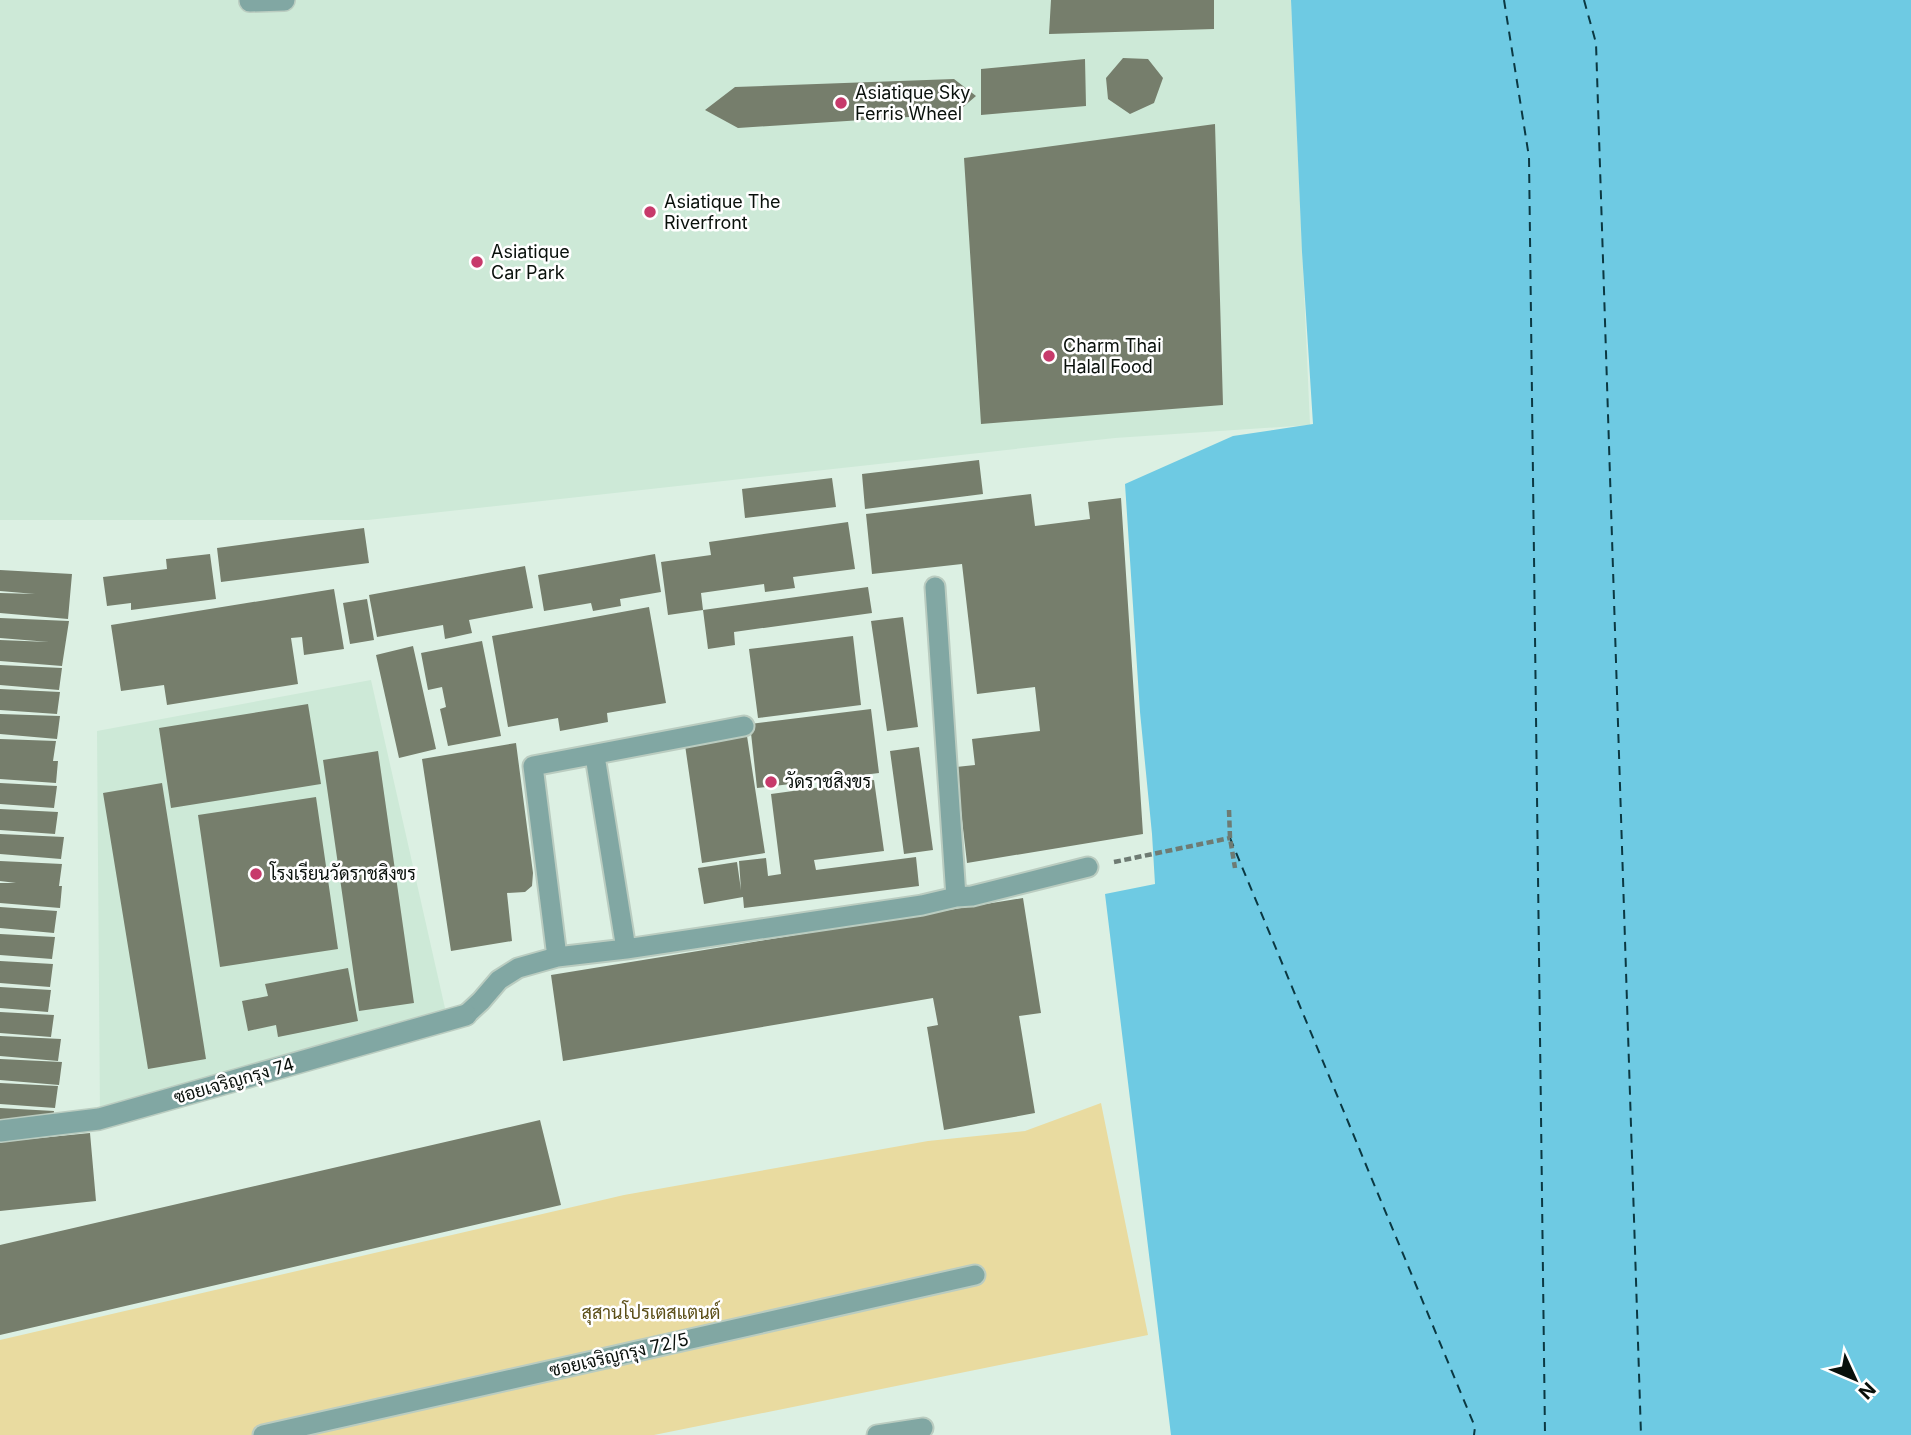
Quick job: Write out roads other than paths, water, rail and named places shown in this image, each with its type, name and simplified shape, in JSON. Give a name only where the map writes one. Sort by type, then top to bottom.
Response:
[{"type":"street","points":[[250,1],[284,0]]},
{"type":"street","name":"ซอยเจริญกรุง 74","points":[[0,1131],[99,1118],[466,1015]]},
{"type":"lane","points":[[935,587],[956,897]]},
{"type":"lane","points":[[557,957],[533,766],[744,726]]},
{"type":"lane","points":[[595,756],[625,950]]},
{"type":"lane","points":[[466,1015],[499,980],[518,968],[557,957],[625,950],[922,905],[972,896],[1088,867]]},
{"type":"lane","name":"ซอยเจริญกรุง 72/5","points":[[263,1435],[975,1275]]},
{"type":"lane","points":[[877,1435],[923,1428]]},
{"type":"water","points":[[1291,0],[1911,0],[1911,1435],[1171,1435],[1105,894],[1155,884],[1125,484],[1233,436],[1313,424]]},
{"type":"place","name":"Asiatique Sky Ferris Wheel","points":[[841,103]]},
{"type":"place","name":"Asiatique The Riverfront","points":[[650,212]]},
{"type":"place","name":"Asiatique Car Park","points":[[477,262]]},
{"type":"place","name":"Charm Thai Halal Food","points":[[1049,356]]},
{"type":"place","name":"วัดราชสิงขร","points":[[771,782]]},
{"type":"place","name":"โรงเรียนวัดราชสิงขร","points":[[256,874]]},
{"type":"park label","name":"สุสานโปรเตสแตนต์","points":[[651,1313]]}]
